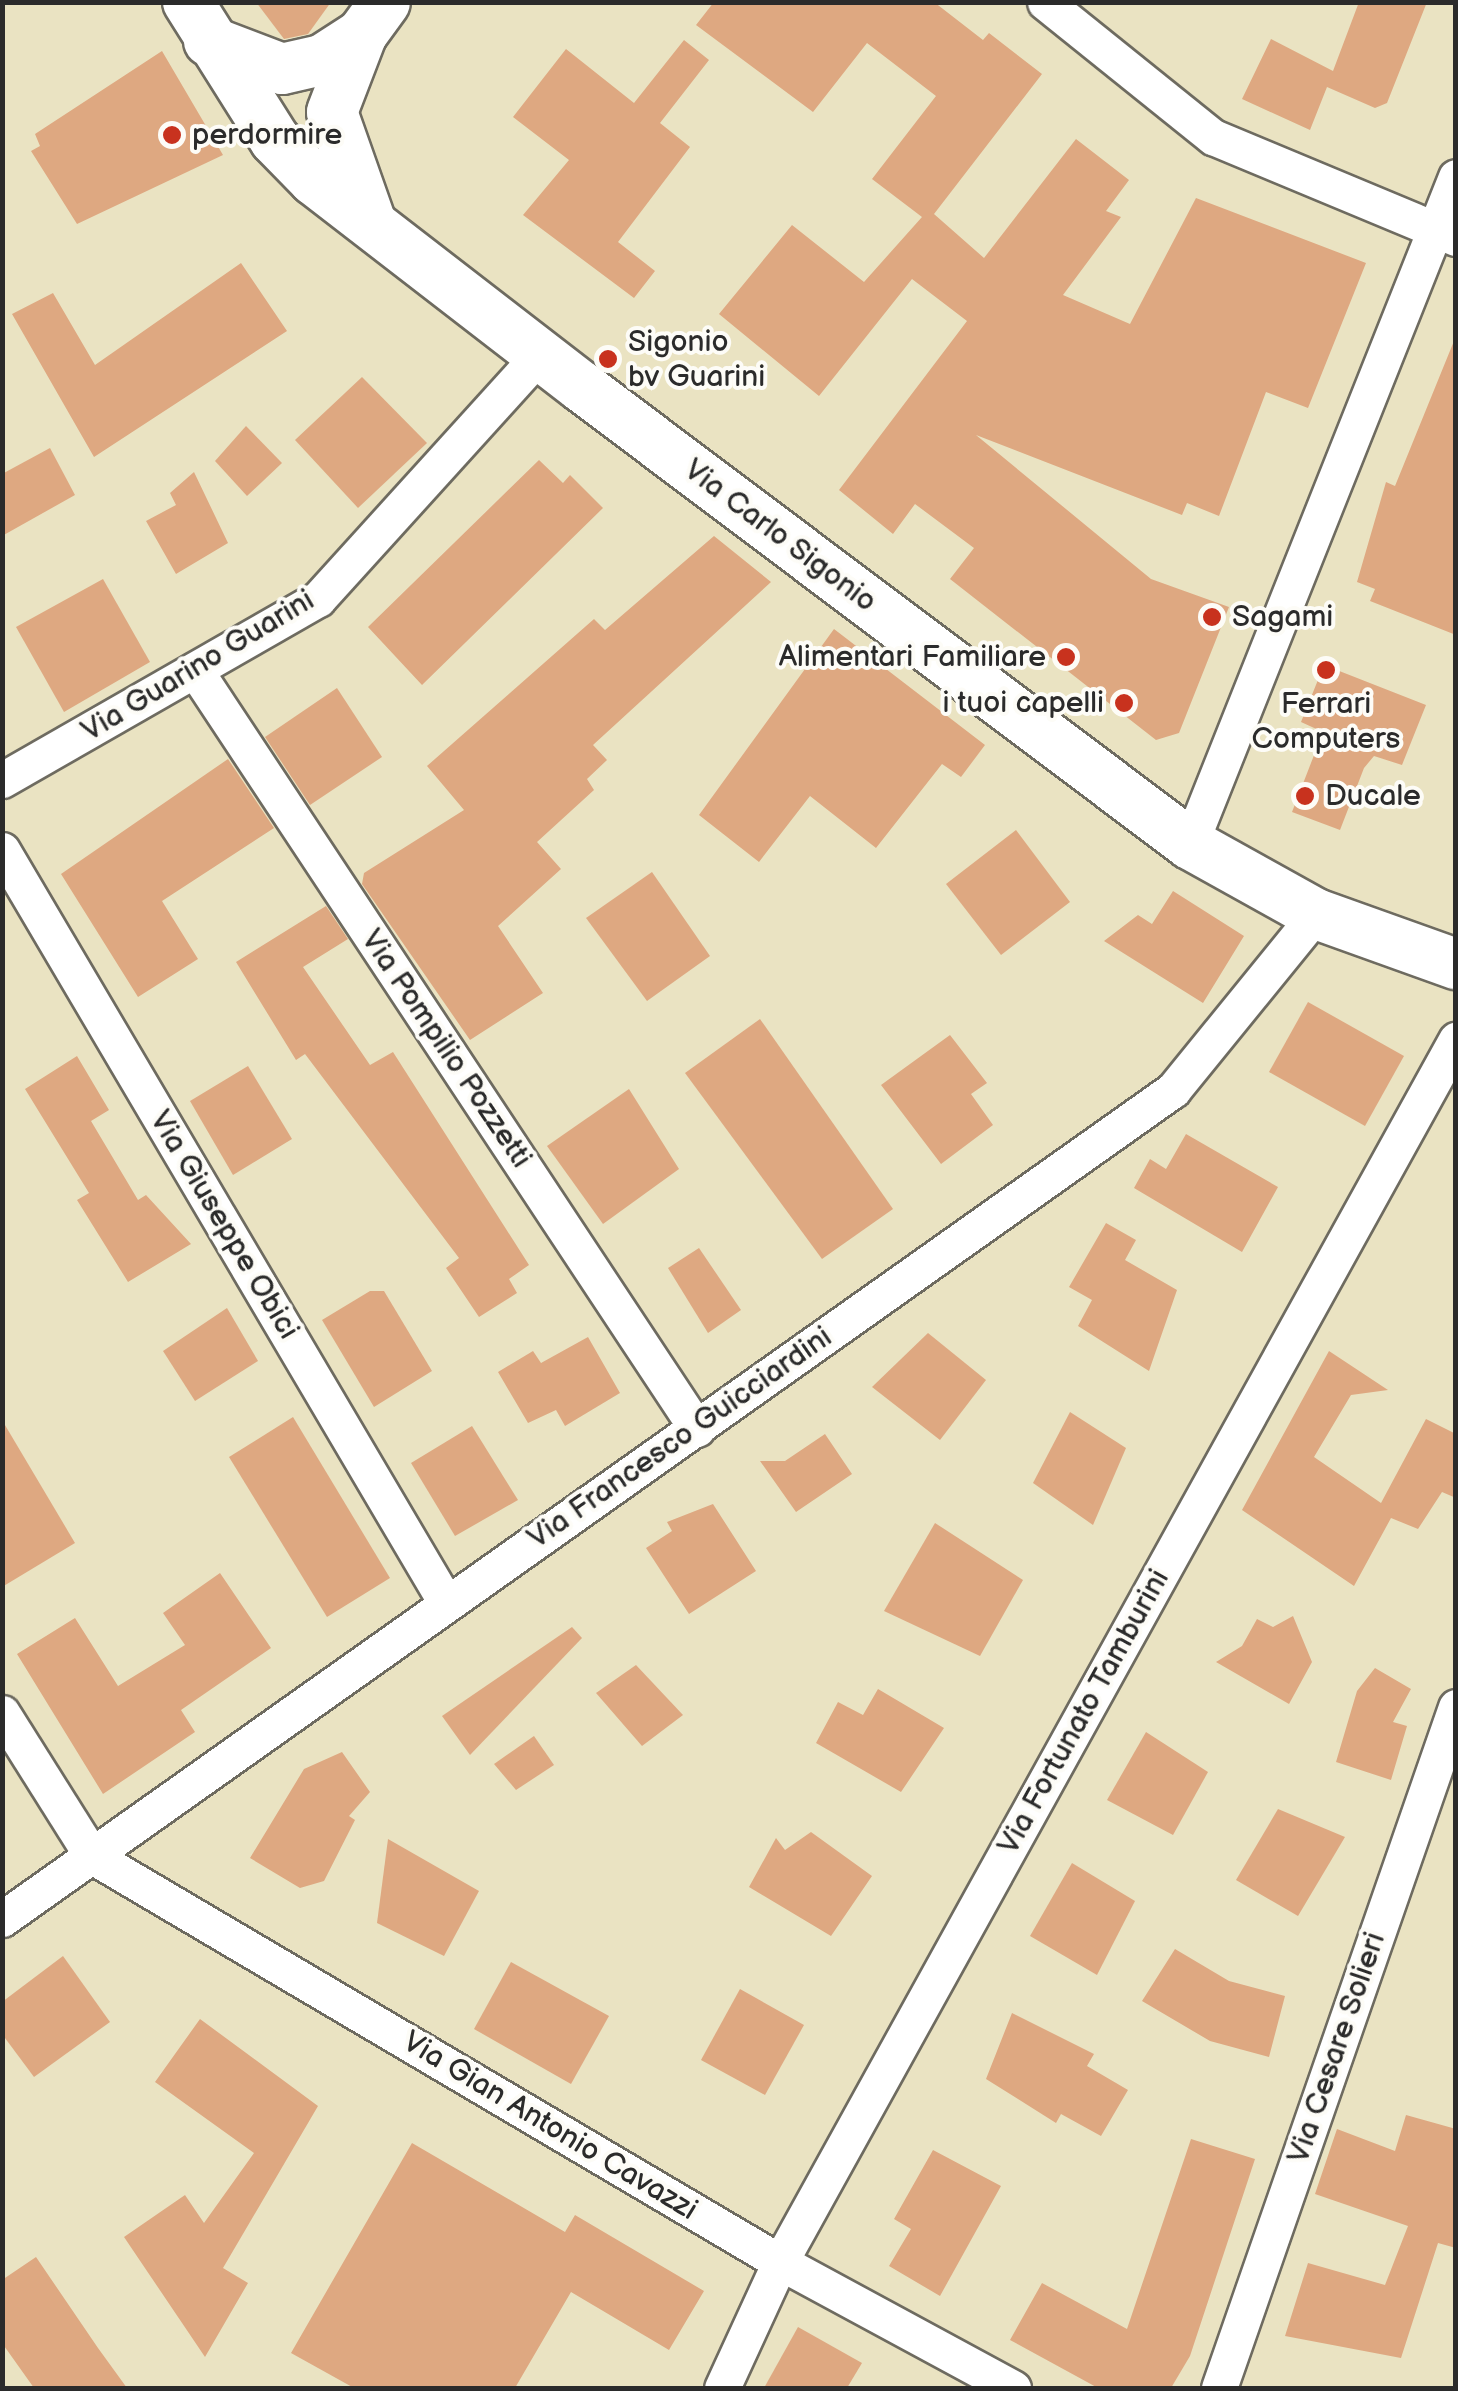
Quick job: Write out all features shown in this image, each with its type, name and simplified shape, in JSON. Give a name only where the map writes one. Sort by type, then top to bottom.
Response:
[{"type":"street","points":[[1045,2],[1212,138],[1446,234]]},
{"type":"street","points":[[199,22],[282,69],[322,60],[374,18]]},
{"type":"street","points":[[370,220],[332,112],[374,18]]},
{"type":"street","name":"Via Carlo Sigonio","points":[[199,22],[275,140],[370,220],[540,354],[1190,844],[1316,914],[1456,964]]},
{"type":"street","points":[[1190,844],[1446,234],[1456,177]]},
{"type":"street","name":"Via Guarino Guarini","points":[[2,780],[318,598],[540,354]]},
{"type":"street","name":"Via Pompilio Pozzetti","points":[[194,670],[697,1429]]},
{"type":"street","name":"Via Giuseppe Obici","points":[[2,850],[445,1600]]},
{"type":"street","name":"Via Francesco Guicciardini","points":[[2,1919],[445,1600],[697,1429],[1173,1090],[1316,914]]},
{"type":"street","name":"Via Fortunato Tamburini","points":[[722,2388],[780,2262],[1456,1040]]},
{"type":"street","name":"Via Cesare Solieri","points":[[1219,2388],[1456,1708]]},
{"type":"street","points":[[2,1713],[92,1856]]},
{"type":"street","name":"Via Gian Antonio Cavazzi","points":[[92,1856],[780,2262],[1013,2388]]},
{"type":"building","points":[[256,2],[331,2],[308,34],[284,39]]},
{"type":"building","points":[[714,2],[934,2],[983,40],[989,33],[1042,74],[934,214],[984,258],[1076,139],[1129,180],[1106,211],[1121,217],[1063,295],[1130,324],[1196,198],[1366,263],[1308,408],[1266,392],[1219,516],[1187,503],[1182,515],[976,435],[1151,579],[1229,607],[1179,733],[1156,740],[950,579],[974,548],[915,504],[893,534],[839,490],[967,321],[912,279],[819,396],[719,314],[792,225],[864,282],[922,217],[872,179],[936,96],[867,43],[813,112],[696,25]]},
{"type":"building","points":[[1359,2],[1427,2],[1387,103],[1375,108],[1327,87],[1310,130],[1242,99],[1271,39],[1333,71]]},
{"type":"building","points":[[684,40],[709,60],[660,123],[690,147],[618,242],[655,271],[634,298],[523,215],[569,160],[513,117],[566,49],[634,103]]},
{"type":"building","points":[[162,51],[223,155],[77,224],[31,151],[40,146],[35,134]]},
{"type":"building","points":[[241,263],[287,331],[94,457],[12,314],[53,293],[95,365]]},
{"type":"building","points":[[1456,336],[1456,635],[1370,601],[1375,589],[1357,582],[1386,482],[1395,486]]},
{"type":"building","points":[[362,377],[427,443],[358,508],[295,440]]},
{"type":"building","points":[[246,426],[282,463],[247,496],[215,461]]},
{"type":"building","points":[[50,448],[75,495],[2,536],[2,474]]},
{"type":"building","points":[[539,460],[563,483],[570,475],[603,508],[422,685],[368,627]]},
{"type":"building","points":[[194,472],[228,543],[176,574],[146,521],[176,505],[170,493]]},
{"type":"building","points":[[714,536],[771,582],[593,745],[607,760],[587,779],[594,790],[537,842],[561,869],[498,926],[543,993],[470,1040],[362,884],[364,873],[464,810],[427,766],[594,619],[605,630]]},
{"type":"building","points":[[103,579],[150,662],[64,712],[16,627]]},
{"type":"building","points":[[834,629],[985,745],[961,777],[942,764],[876,848],[810,796],[759,862],[699,815]]},
{"type":"building","points":[[1324,665],[1426,705],[1402,765],[1374,756],[1364,768],[1340,830],[1292,812],[1323,732],[1301,722]]},
{"type":"building","points":[[337,688],[382,757],[310,805],[265,737]]},
{"type":"building","points":[[228,759],[274,828],[162,901],[198,959],[138,997],[61,874]]},
{"type":"building","points":[[1016,830],[1070,902],[1001,955],[946,884]]},
{"type":"building","points":[[652,872],[710,956],[647,1001],[586,918]]},
{"type":"building","points":[[1173,891],[1244,936],[1203,1003],[1104,941],[1138,915],[1152,924]]},
{"type":"building","points":[[326,906],[348,939],[303,967],[370,1065],[393,1052],[529,1265],[509,1279],[517,1293],[479,1317],[446,1268],[459,1258],[305,1054],[296,1060],[236,962]]},
{"type":"building","points":[[1308,1002],[1404,1056],[1365,1126],[1269,1072]]},
{"type":"building","points":[[760,1019],[893,1209],[822,1259],[685,1073]]},
{"type":"building","points":[[950,1035],[987,1083],[971,1094],[993,1125],[941,1164],[881,1085]]},
{"type":"building","points":[[77,1056],[109,1110],[91,1121],[138,1200],[146,1195],[191,1244],[128,1282],[77,1200],[89,1193],[25,1089]]},
{"type":"building","points":[[248,1066],[292,1139],[233,1175],[190,1101]]},
{"type":"building","points":[[629,1089],[679,1169],[603,1224],[547,1146]]},
{"type":"building","points":[[1186,1134],[1278,1187],[1242,1252],[1134,1188],[1150,1159],[1166,1169]]},
{"type":"building","points":[[1106,1223],[1136,1240],[1125,1260],[1177,1290],[1149,1371],[1078,1326],[1092,1300],[1069,1287]]},
{"type":"building","points":[[699,1248],[741,1310],[708,1333],[668,1268]]},
{"type":"building","points":[[370,1291],[384,1291],[432,1371],[374,1407],[322,1320]]},
{"type":"building","points":[[227,1308],[258,1361],[195,1401],[163,1351]]},
{"type":"building","points":[[928,1333],[986,1380],[940,1440],[872,1387]]},
{"type":"building","points":[[588,1337],[620,1393],[565,1426],[556,1410],[528,1423],[498,1372],[533,1351],[541,1363]]},
{"type":"building","points":[[1329,1351],[1388,1390],[1351,1395],[1314,1457],[1381,1503],[1426,1419],[1456,1434],[1456,1498],[1442,1492],[1418,1529],[1391,1518],[1354,1586],[1242,1510]]},
{"type":"building","points":[[1070,1412],[1126,1448],[1093,1525],[1033,1483]]},
{"type":"building","points":[[293,1417],[390,1578],[327,1617],[229,1457]]},
{"type":"building","points":[[2,1420],[75,1543],[2,1587]]},
{"type":"building","points":[[472,1426],[518,1500],[455,1536],[411,1463]]},
{"type":"building","points":[[825,1434],[852,1474],[796,1512],[760,1461],[785,1461]]},
{"type":"building","points":[[713,1504],[756,1571],[689,1614],[646,1548],[672,1531],[667,1522]]},
{"type":"building","points":[[935,1523],[1023,1580],[980,1656],[884,1611]]},
{"type":"building","points":[[220,1573],[271,1648],[181,1710],[195,1732],[103,1794],[17,1654],[75,1618],[118,1686],[185,1645],[163,1613]]},
{"type":"building","points":[[1293,1616],[1312,1662],[1289,1704],[1216,1662],[1242,1646],[1257,1619],[1273,1627]]},
{"type":"building","points":[[572,1627],[582,1638],[470,1755],[442,1716]]},
{"type":"building","points":[[636,1665],[683,1715],[642,1746],[596,1693]]},
{"type":"building","points":[[1375,1668],[1411,1689],[1393,1722],[1407,1726],[1391,1780],[1336,1762],[1357,1691]]},
{"type":"building","points":[[878,1689],[944,1728],[901,1792],[816,1743],[838,1702],[863,1715]]},
{"type":"building","points":[[1146,1732],[1208,1772],[1173,1835],[1107,1800]]},
{"type":"building","points":[[534,1736],[554,1765],[516,1790],[494,1764]]},
{"type":"building","points":[[342,1752],[370,1792],[349,1816],[355,1820],[324,1881],[300,1888],[250,1858],[304,1769]]},
{"type":"building","points":[[1278,1809],[1345,1837],[1298,1916],[1236,1880]]},
{"type":"building","points":[[811,1832],[872,1876],[831,1936],[749,1887],[776,1838],[785,1850]]},
{"type":"building","points":[[388,1839],[479,1891],[444,1956],[377,1923]]},
{"type":"building","points":[[1072,1863],[1135,1901],[1097,1975],[1030,1936]]},
{"type":"building","points":[[1175,1949],[1229,1981],[1285,1996],[1269,2057],[1210,2041],[1142,2001]]},
{"type":"building","points":[[63,1956],[110,2022],[34,2077],[2,2034],[2,2002]]},
{"type":"building","points":[[511,1962],[609,2016],[571,2084],[474,2029]]},
{"type":"building","points":[[740,1989],[804,2025],[765,2095],[701,2060]]},
{"type":"building","points":[[1012,2013],[1094,2054],[1087,2066],[1128,2090],[1101,2136],[1061,2114],[1056,2123],[986,2079]]},
{"type":"building","points":[[200,2019],[318,2106],[223,2268],[248,2283],[205,2357],[124,2237],[185,2195],[204,2223],[254,2153],[155,2082]]},
{"type":"building","points":[[1406,2115],[1456,2129],[1456,2248],[1438,2243],[1401,2358],[1285,2336],[1308,2263],[1385,2285],[1408,2226],[1315,2194],[1337,2129],[1395,2151]]},
{"type":"building","points":[[1191,2139],[1255,2159],[1190,2356],[1171,2388],[1098,2388],[1010,2340],[1042,2283],[1127,2329]]},
{"type":"building","points":[[412,2143],[565,2232],[575,2215],[704,2291],[669,2350],[571,2292],[515,2388],[354,2388],[291,2353]]},
{"type":"building","points":[[933,2150],[1001,2186],[940,2296],[889,2266],[911,2229],[894,2219]]},
{"type":"building","points":[[36,2257],[127,2388],[34,2388],[2,2343],[2,2280]]},
{"type":"building","points":[[798,2327],[862,2363],[847,2388],[764,2388]]},
{"type":"place","name":"perdormire","points":[[172,135]]},
{"type":"place","name":"Sigonio bv Guarini","points":[[608,359]]},
{"type":"place","name":"Sagami","points":[[1212,617]]},
{"type":"place","name":"Alimentari Familiare","points":[[1066,657]]},
{"type":"place","name":"Ferrari Computers","points":[[1326,670]]},
{"type":"place","name":"i tuoi capelli","points":[[1124,703]]},
{"type":"place","name":"Ducale","points":[[1305,796]]}]
